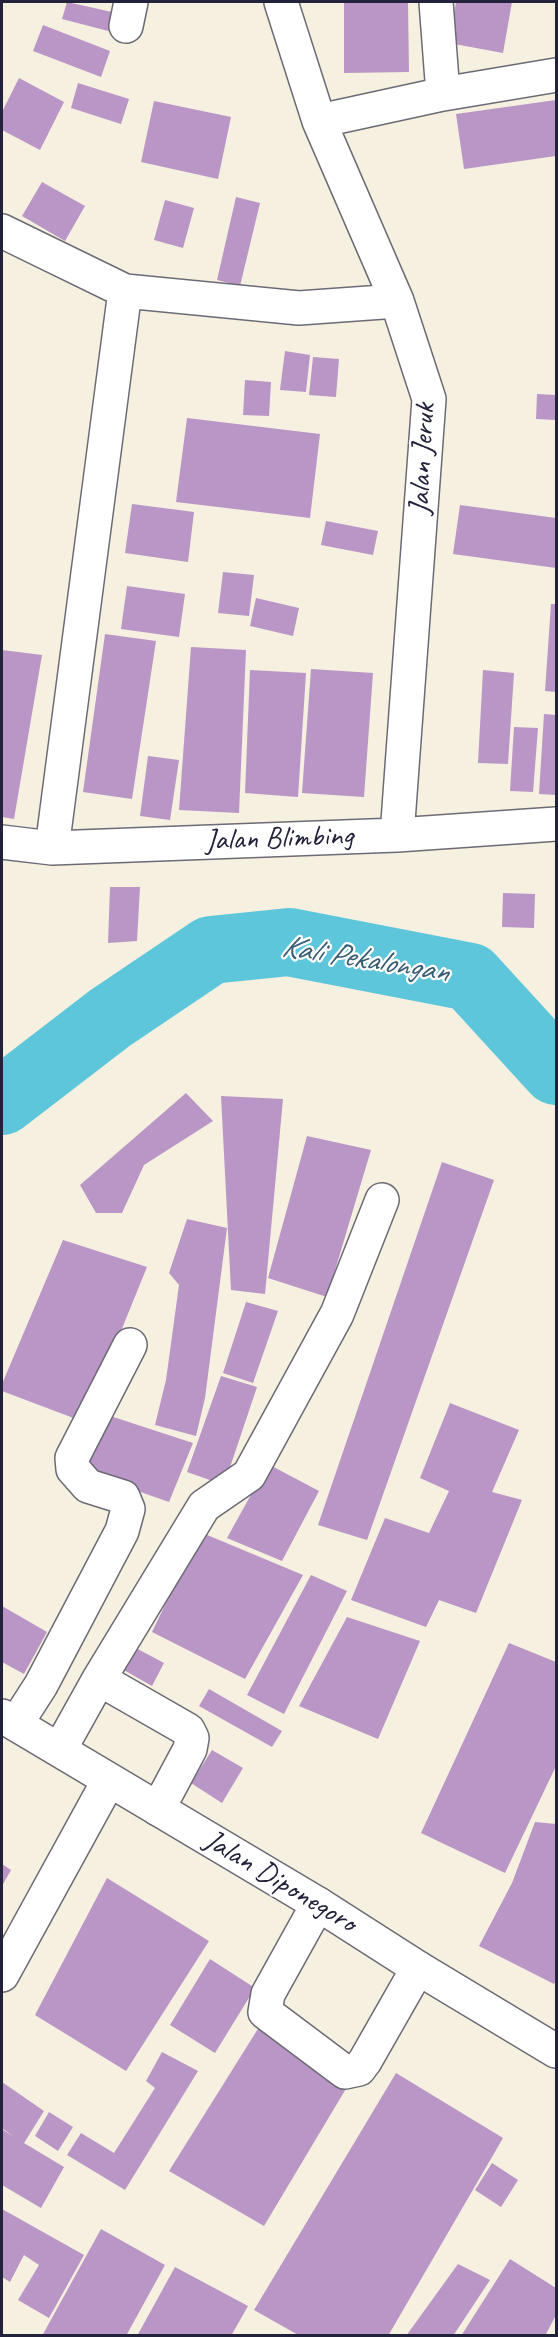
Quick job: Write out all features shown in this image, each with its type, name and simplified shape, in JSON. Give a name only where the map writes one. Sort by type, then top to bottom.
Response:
[{"type":"street","name":"Jalan Jeruk","points":[[281,2],[319,121],[397,301],[429,399],[397,835]]},
{"type":"street","points":[[436,2],[443,94]]},
{"type":"street","points":[[319,121],[443,94],[556,75]]},
{"type":"street","points":[[2,231],[125,291],[298,308],[397,301]]},
{"type":"street","points":[[52,848],[125,291]]},
{"type":"street","name":"Jalan Blimbing","points":[[2,842],[52,848],[397,835],[556,824]]},
{"type":"street","points":[[60,1749],[99,1679],[204,1506],[249,1475],[337,1314],[382,1200]]},
{"type":"street","points":[[9,1720],[41,1685],[122,1531],[128,1509],[123,1497],[88,1486],[73,1469],[72,1458],[130,1345]]},
{"type":"street","points":[[99,1679],[188,1730],[192,1738],[190,1749],[158,1809]]},
{"type":"street","name":"Jalan Diponegoro","points":[[9,1720],[318,1904],[418,1968],[556,2051]]},
{"type":"street","points":[[2,1975],[109,1780]]},
{"type":"street","points":[[318,1904],[268,1994],[265,2012],[345,2072],[359,2069],[365,2061],[418,1968]]},
{"type":"building","points":[[67,2],[121,14],[116,33],[62,19]]},
{"type":"building","points":[[344,2],[408,2],[409,72],[344,73]]},
{"type":"building","points":[[456,2],[512,2],[503,53],[449,43]]},
{"type":"building","points":[[43,25],[110,51],[101,77],[33,51]]},
{"type":"building","points":[[19,78],[64,102],[40,150],[2,130],[2,112]]},
{"type":"building","points":[[78,83],[129,99],[121,124],[71,108]]},
{"type":"building","points":[[556,100],[556,156],[464,169],[456,114]]},
{"type":"building","points":[[154,101],[231,117],[218,179],[141,162]]},
{"type":"building","points":[[42,182],[85,206],[65,241],[22,216]]},
{"type":"building","points":[[236,197],[260,203],[240,286],[217,280]]},
{"type":"building","points":[[165,200],[194,208],[183,248],[154,240]]},
{"type":"building","points":[[285,351],[310,355],[306,392],[280,390]]},
{"type":"building","points":[[313,357],[339,359],[336,397],[309,395]]},
{"type":"building","points":[[245,380],[271,382],[269,416],[243,415]]},
{"type":"building","points":[[537,394],[556,395],[556,420],[536,419]]},
{"type":"building","points":[[187,418],[320,434],[310,518],[176,502]]},
{"type":"building","points":[[132,504],[194,512],[188,562],[125,553]]},
{"type":"building","points":[[460,505],[556,518],[556,568],[453,554]]},
{"type":"building","points":[[326,521],[378,531],[373,555],[321,545]]},
{"type":"building","points":[[223,572],[254,575],[249,616],[218,613]]},
{"type":"building","points":[[127,586],[185,594],[179,637],[121,629]]},
{"type":"building","points":[[256,598],[299,608],[293,636],[250,626]]},
{"type":"building","points":[[551,604],[556,604],[556,692],[545,691]]},
{"type":"building","points":[[105,634],[156,641],[132,799],[83,792]]},
{"type":"building","points":[[191,647],[246,650],[239,813],[179,810]]},
{"type":"building","points":[[2,650],[42,655],[14,819],[2,817]]},
{"type":"building","points":[[311,669],[373,673],[364,797],[302,793]]},
{"type":"building","points":[[250,670],[306,673],[298,797],[245,793]]},
{"type":"building","points":[[483,670],[514,673],[508,764],[478,763]]},
{"type":"building","points":[[544,714],[556,715],[556,795],[539,794]]},
{"type":"building","points":[[514,727],[538,728],[533,792],[510,791]]},
{"type":"building","points":[[148,756],[179,760],[170,820],[140,816]]},
{"type":"building","points":[[110,887],[140,887],[137,941],[108,943]]},
{"type":"building","points":[[503,893],[535,894],[534,928],[502,927]]},
{"type":"building","points":[[186,1093],[213,1121],[144,1165],[122,1213],[96,1213],[80,1185]]},
{"type":"building","points":[[221,1096],[283,1099],[265,1294],[231,1290]]},
{"type":"building","points":[[307,1136],[371,1150],[327,1297],[268,1278]]},
{"type":"building","points":[[442,1162],[494,1180],[367,1540],[318,1525]]},
{"type":"building","points":[[187,1219],[227,1228],[205,1398],[196,1436],[155,1425],[166,1380],[179,1285],[169,1273]]},
{"type":"building","points":[[63,1240],[147,1267],[84,1422],[2,1391],[2,1384]]},
{"type":"building","points":[[246,1302],[278,1311],[253,1383],[223,1373]]},
{"type":"building","points":[[221,1376],[257,1387],[224,1485],[187,1472]]},
{"type":"building","points":[[450,1403],[519,1430],[492,1492],[522,1500],[476,1613],[439,1600],[426,1627],[351,1600],[385,1518],[429,1533],[449,1491],[420,1478]]},
{"type":"building","points":[[98,1412],[193,1443],[169,1502],[75,1469]]},
{"type":"building","points":[[268,1464],[319,1491],[282,1561],[227,1538]]},
{"type":"building","points":[[200,1532],[303,1575],[245,1679],[152,1632]]},
{"type":"building","points":[[311,1575],[347,1591],[284,1714],[247,1695]]},
{"type":"building","points":[[2,1606],[47,1632],[24,1674],[2,1662]]},
{"type":"building","points":[[347,1617],[420,1641],[378,1739],[299,1706]]},
{"type":"building","points":[[509,1643],[556,1662],[556,1766],[505,1873],[421,1833]]},
{"type":"building","points":[[134,1647],[164,1663],[152,1686],[122,1669]]},
{"type":"building","points":[[209,1689],[282,1731],[272,1747],[199,1706]]},
{"type":"building","points":[[212,1750],[243,1768],[222,1803],[191,1783]]},
{"type":"building","points":[[535,1822],[556,1824],[556,1980],[554,1984],[479,1946],[512,1883]]},
{"type":"building","points":[[2,1864],[11,1870],[2,1886]]},
{"type":"building","points":[[107,1878],[209,1941],[126,2071],[35,2015]]},
{"type":"building","points":[[210,1959],[255,1988],[215,2053],[170,2025]]},
{"type":"building","points":[[261,2024],[350,2082],[264,2226],[169,2171]]},
{"type":"building","points":[[162,2052],[198,2071],[125,2190],[67,2155],[81,2133],[114,2153],[155,2088],[146,2081]]},
{"type":"building","points":[[396,2073],[503,2138],[388,2336],[300,2336],[254,2310]]},
{"type":"building","points":[[2,2082],[44,2111],[24,2143],[64,2167],[41,2208],[2,2185],[2,2129],[14,2137],[2,2128]]},
{"type":"building","points":[[49,2112],[73,2127],[58,2151],[35,2136]]},
{"type":"building","points":[[492,2163],[518,2180],[501,2207],[475,2190]]},
{"type":"building","points":[[2,2209],[84,2255],[49,2318],[18,2300],[39,2265],[24,2255],[10,2282],[2,2277]]},
{"type":"building","points":[[101,2229],[165,2265],[126,2336],[42,2336]]},
{"type":"building","points":[[510,2259],[556,2288],[556,2315],[545,2336],[461,2336]]},
{"type":"building","points":[[458,2264],[490,2280],[453,2336],[406,2336]]},
{"type":"building","points":[[175,2267],[248,2306],[231,2336],[137,2336]]},
{"type":"waterway","name":"Kali Pekalongan","points":[[2,1101],[110,1018],[211,950],[289,942],[470,977],[556,1071]]}]
